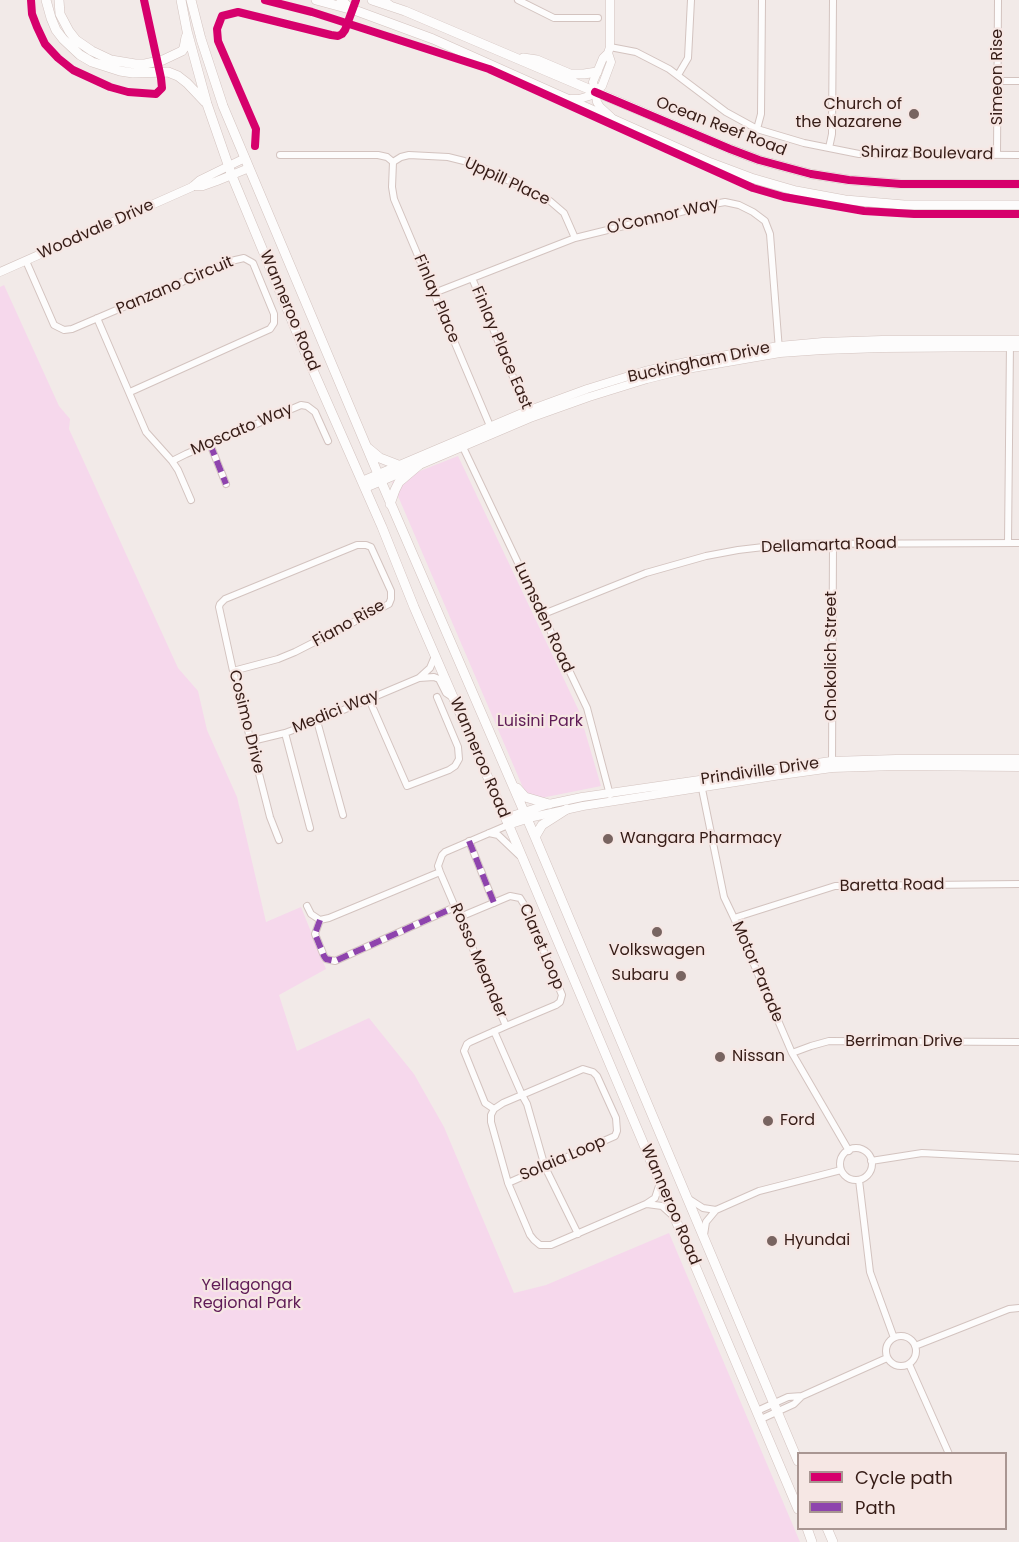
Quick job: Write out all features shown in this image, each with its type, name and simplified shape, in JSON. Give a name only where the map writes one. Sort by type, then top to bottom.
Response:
[{"type":"main road","points":[[46,0],[56,30],[80,55],[105,67],[120,71],[168,72],[187,83],[207,104]]},
{"type":"main road","points":[[59,0],[60,14],[64,24],[76,40],[101,56],[124,63],[154,63],[176,55],[184,48],[187,31]]},
{"type":"main road","name":"Wanneroo Road","points":[[181,0],[207,104],[230,171],[797,1507]]},
{"type":"main road","name":"Wanneroo Road","points":[[191,0],[216,89],[390,504],[535,837],[797,1459]]},
{"type":"main road","name":"Ocean Reef Road","points":[[316,0],[351,9],[433,39],[711,163],[750,178],[796,191],[845,200],[904,205],[1019,205]]},
{"type":"main road","points":[[332,4],[342,0],[351,9]]},
{"type":"main road","name":"Ocean Reef Road","points":[[372,0],[386,3],[748,155],[811,174],[901,184],[1019,184]]},
{"type":"main road","points":[[512,56],[537,60],[570,74],[597,72]]},
{"type":"main road","points":[[366,447],[380,458],[398,465]]},
{"type":"main road","points":[[390,504],[399,482],[419,465]]},
{"type":"main road","points":[[510,779],[525,797],[549,804]]},
{"type":"main road","points":[[535,837],[542,825],[567,809]]},
{"type":"street","points":[[518,0],[554,18],[598,18]]},
{"type":"street","points":[[566,99],[579,99],[602,86],[611,62],[609,50],[610,0]]},
{"type":"street","points":[[678,75],[688,58],[691,0]]},
{"type":"street","points":[[757,129],[761,114],[762,0]]},
{"type":"street","points":[[829,148],[832,134],[833,0]]},
{"type":"street","name":"Simeon Rise","points":[[997,155],[998,0]]},
{"type":"street","points":[[609,50],[593,82],[597,102],[614,120]]},
{"type":"street","name":"Shiraz Boulevard","points":[[609,50],[636,52],[669,69],[726,112],[757,129],[804,143],[859,154],[1019,155]]},
{"type":"street","points":[[998,81],[1019,81]]},
{"type":"street","name":"Uppill Place","points":[[280,155],[378,155],[387,157],[393,162],[409,155],[448,157],[481,167],[550,201],[564,213],[574,238]]},
{"type":"street","name":"Finlay Place","points":[[393,162],[394,199],[491,430]]},
{"type":"street","name":"Woodvale Drive","points":[[0,272],[192,187],[203,186],[247,163]]},
{"type":"street","name":"O'Connor Way","points":[[434,293],[574,238],[725,202],[739,205],[753,212],[765,221],[770,234],[779,350]]},
{"type":"street","name":"Panzano Circuit","points":[[26,261],[52,320],[58,328],[64,330],[72,329],[239,259],[253,263],[274,314],[274,323],[270,329],[130,392]]},
{"type":"street","name":"Finlay Place East","points":[[472,278],[529,414]]},
{"type":"street","points":[[97,318],[146,432],[178,470],[191,500]]},
{"type":"street","name":"Buckingham Drive","points":[[379,478],[398,465],[461,443],[587,389],[645,371],[736,352],[779,350],[823,342],[882,340],[1015,344]]},
{"type":"street","points":[[1008,543],[1015,344]]},
{"type":"street","name":"Moscato Way","points":[[172,461],[303,405],[315,412],[328,441]]},
{"type":"street","name":"Buckingham Drive","points":[[363,485],[419,465],[461,443]]},
{"type":"street","name":"Lumsden Road","points":[[461,443],[587,708],[611,798]]},
{"type":"street","points":[[210,444],[226,484]]},
{"type":"street","name":"Dellamarta Road","points":[[541,615],[646,573],[706,556],[738,550],[789,544],[1019,543]]},
{"type":"street","name":"Fiano Rise","points":[[220,604],[225,599],[361,544],[366,544],[374,550],[391,591],[391,599],[385,607],[357,619],[318,641],[278,659],[233,671]]},
{"type":"street","name":"Chokolich Street","points":[[832,765],[833,544]]},
{"type":"street","name":"Cosimo Drive","points":[[220,604],[233,671],[270,817],[279,840]]},
{"type":"street","points":[[419,678],[430,668],[435,655]]},
{"type":"street","points":[[419,678],[434,677],[439,680],[446,693],[453,697]]},
{"type":"street","name":"Medici Way","points":[[252,741],[317,721],[419,678]]},
{"type":"street","points":[[369,699],[407,786],[449,770],[459,759],[458,747],[437,697]]},
{"type":"street","points":[[317,721],[343,815]]},
{"type":"street","points":[[285,732],[310,828]]},
{"type":"street","name":"Prindiville Drive","points":[[507,821],[549,804],[611,798],[832,765],[896,759],[1019,759]]},
{"type":"street","name":"Prindiville Drive","points":[[832,765],[1019,766]]},
{"type":"street","name":"Motor Parade","points":[[701,784],[724,897],[792,1053],[849,1150]]},
{"type":"street","name":"Prindiville Drive","points":[[525,815],[567,809],[611,798]]},
{"type":"street","points":[[307,906],[311,914],[320,920],[329,918],[440,872],[440,861],[445,852],[489,833],[507,821]]},
{"type":"street","points":[[489,833],[498,835],[524,861]]},
{"type":"street","points":[[469,841],[494,903]]},
{"type":"street","name":"Rosso Meander","points":[[440,872],[506,1026],[470,1042],[464,1051],[485,1103],[494,1110]]},
{"type":"street","name":"Baretta Road","points":[[734,918],[835,886],[1019,884]]},
{"type":"street","name":"Claret Loop","points":[[460,917],[510,896],[516,896],[522,901],[562,995],[560,1002],[556,1005],[506,1026]]},
{"type":"street","points":[[320,920],[315,932],[326,959],[335,961],[455,907]]},
{"type":"street","points":[[494,1031],[528,1104],[545,1167],[578,1234]]},
{"type":"street","name":"Berriman Drive","points":[[792,1053],[829,1041],[1019,1042]]},
{"type":"street","name":"Solaia Loop","points":[[508,1183],[615,1136],[616,1118],[597,1076],[584,1069],[503,1103],[494,1110],[491,1122],[508,1183],[530,1235],[536,1242],[545,1246],[551,1245],[646,1204]]},
{"type":"street","points":[[849,1150],[865,1152],[871,1161],[872,1167],[869,1173],[859,1180],[848,1178],[841,1170],[841,1159],[849,1150]]},
{"type":"street","points":[[871,1161],[922,1153],[1019,1158]]},
{"type":"street","points":[[704,1236],[706,1222],[716,1210],[759,1191],[841,1170]]},
{"type":"street","points":[[859,1180],[870,1272],[894,1338]]},
{"type":"street","points":[[646,1204],[655,1198],[660,1183]]},
{"type":"street","points":[[688,1198],[703,1208],[716,1210]]},
{"type":"street","points":[[646,1204],[662,1206],[674,1217]]},
{"type":"street","points":[[915,1346],[1009,1308],[1019,1308]]},
{"type":"street","points":[[899,1336],[909,1338],[915,1346],[915,1356],[909,1364],[895,1365],[887,1358],[887,1344],[894,1338],[899,1336]]},
{"type":"street","points":[[759,1415],[776,1407],[789,1396],[802,1396],[887,1358]]},
{"type":"street","points":[[909,1364],[948,1452]]},
{"type":"green space","name":"Yellagonga Regional Park","points":[[4,285],[59,406],[70,419],[69,429],[178,668],[198,691],[207,730],[237,797],[266,922],[301,907],[326,969],[279,995],[297,1051],[369,1018],[414,1074],[444,1127],[514,1293],[546,1285],[669,1233],[800,1542],[0,1542],[0,287]]},
{"type":"green space","name":"Luisini Park","points":[[458,456],[579,711],[601,786],[546,797],[530,804],[392,482]]},
{"type":"marked path","points":[[210,444],[226,484]]},
{"type":"marked path","points":[[469,841],[494,903]]},
{"type":"marked path","points":[[320,920],[315,934],[326,959],[335,961],[455,907]]},
{"type":"cycle path","points":[[31,0],[32,14],[45,44],[73,70],[110,87],[128,92],[156,94],[162,88],[161,78],[144,0]]},
{"type":"cycle path","points":[[265,0],[312,12],[489,69],[753,188],[784,197],[864,211],[914,214],[1019,214]]},
{"type":"cycle path","points":[[255,146],[256,129],[218,41],[217,29],[222,16],[238,12],[338,36],[345,30],[356,0]]},
{"type":"cycle path","points":[[595,92],[730,149],[759,160],[811,174],[901,184],[1019,184]]},
{"type":"place","name":"Church of the Nazarene","points":[[914,114]]},
{"type":"place","name":"Wangara Pharmacy","points":[[608,839]]},
{"type":"place","name":"Volkswagen","points":[[657,932]]},
{"type":"place","name":"Subaru","points":[[681,976]]},
{"type":"place","name":"Nissan","points":[[720,1057]]},
{"type":"place","name":"Ford","points":[[768,1121]]},
{"type":"place","name":"Hyundai","points":[[772,1241]]}]
